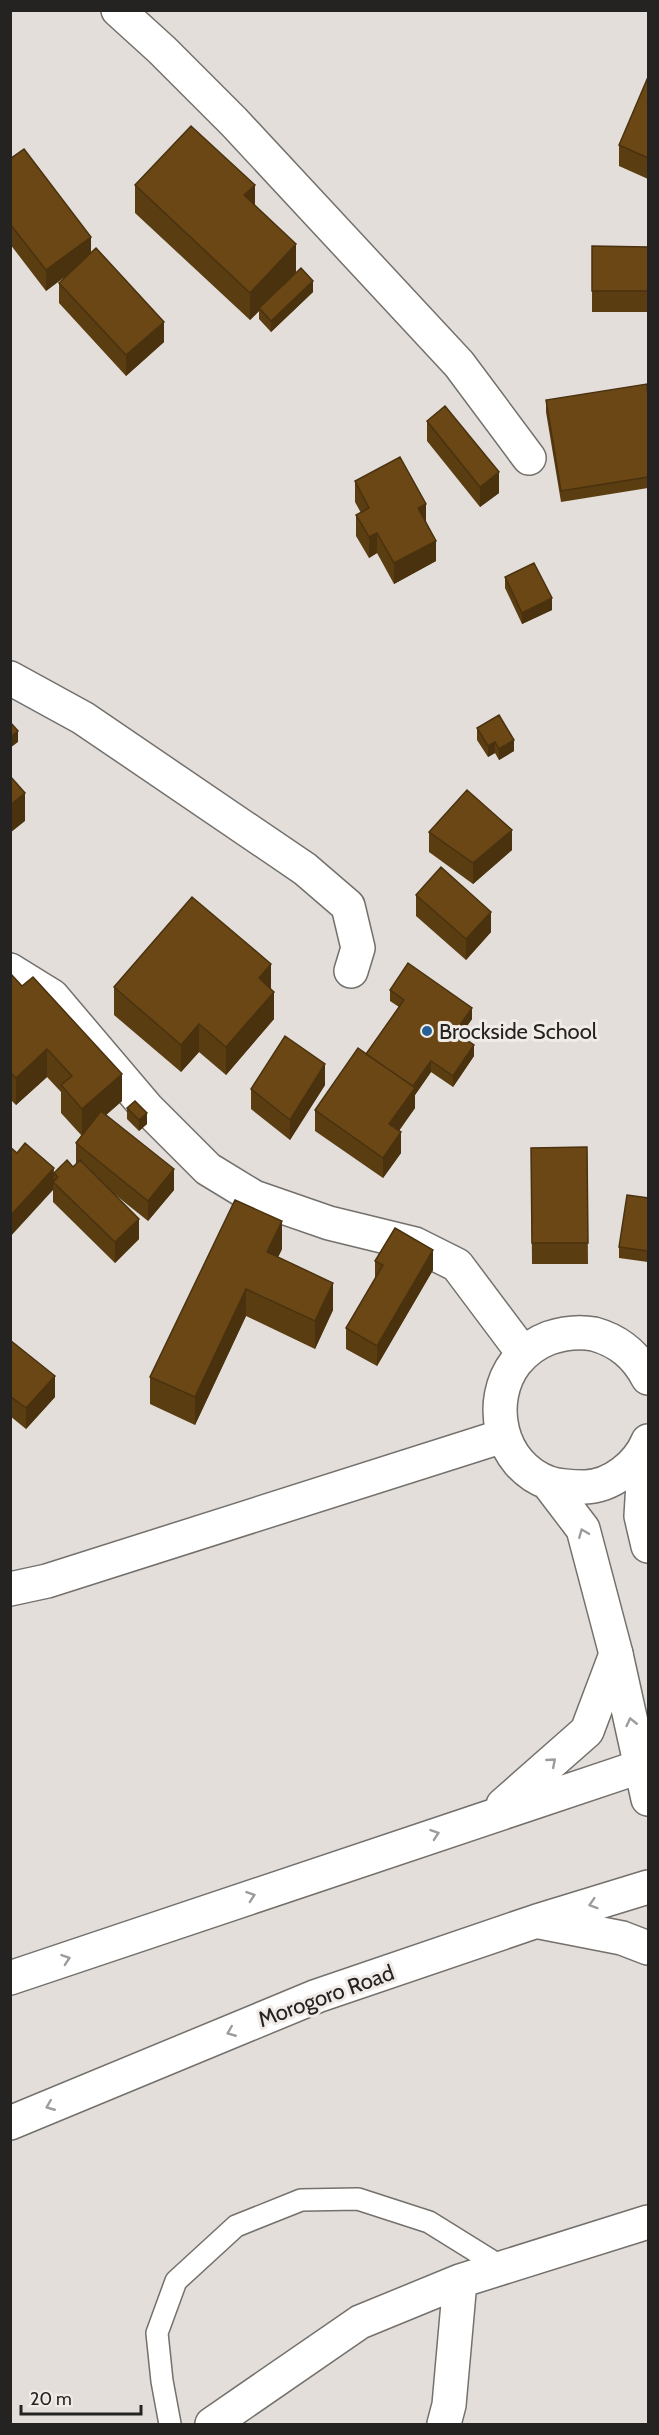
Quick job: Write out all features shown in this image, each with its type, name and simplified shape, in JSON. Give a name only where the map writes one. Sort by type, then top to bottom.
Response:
[{"type":"main road","points":[[118,10],[234,122],[459,364],[529,458]]},
{"type":"main road","points":[[10,678],[82,718],[306,869],[348,906],[358,948],[351,971]]},
{"type":"main road","points":[[10,970],[51,996],[147,1108],[208,1169],[254,1197],[328,1223],[415,1244],[457,1265],[523,1353]]},
{"type":"main road","points":[[647,1445],[631,1466],[614,1479],[592,1487],[570,1487],[548,1483],[528,1471],[513,1455],[503,1436],[499,1413],[501,1392],[509,1371],[523,1353],[541,1341],[562,1334],[585,1332],[606,1337],[626,1349],[641,1365],[648,1378]]},
{"type":"main road","points":[[10,1589],[47,1581],[503,1436]]},
{"type":"main road","points":[[647,1445],[641,1516],[648,1546]]},
{"type":"main road","points":[[548,1483],[583,1529],[645,1765],[648,1799]]},
{"type":"main road","points":[[492,1815],[587,1731],[616,1654]]},
{"type":"main road","points":[[10,1978],[645,1765]]},
{"type":"main road","name":"Morogoro Road","points":[[10,2123],[317,1996],[648,1887]]},
{"type":"main road","points":[[537,1922],[622,1938],[648,1948]]},
{"type":"main road","points":[[212,2424],[360,2322],[460,2281],[648,2222]]},
{"type":"main road","points":[[444,2424],[449,2404],[460,2281]]},
{"type":"lane","points":[[171,2424],[162,2381],[157,2333],[176,2281],[236,2226],[301,2200],[358,2199],[429,2222],[503,2268]]},
{"type":"building","points":[[648,77],[648,158],[619,145]]},
{"type":"building","points":[[191,126],[255,185],[244,195],[296,244],[250,293],[135,185]]},
{"type":"building","points":[[24,149],[91,237],[46,270],[10,224],[10,159]]},
{"type":"building","points":[[592,246],[648,247],[648,291],[592,291]]},
{"type":"building","points":[[96,248],[164,322],[126,355],[59,283]]},
{"type":"building","points":[[301,268],[313,281],[271,321],[259,308]]},
{"type":"building","points":[[647,384],[648,477],[561,491],[546,400]]},
{"type":"building","points":[[445,406],[499,472],[480,487],[427,421]]},
{"type":"building","points":[[400,457],[426,504],[418,508],[436,541],[394,563],[377,533],[369,537],[356,515],[369,508],[355,481]]},
{"type":"building","points":[[534,563],[552,598],[522,613],[505,577]]},
{"type":"building","points":[[499,715],[514,740],[499,749],[495,742],[488,746],[477,728]]},
{"type":"building","points":[[10,722],[18,731],[10,737]]},
{"type":"building","points":[[10,776],[25,793],[10,805]]},
{"type":"building","points":[[467,790],[512,830],[473,863],[429,832]]},
{"type":"building","points":[[441,867],[491,912],[466,939],[416,895]]},
{"type":"building","points":[[192,897],[271,964],[259,978],[274,992],[226,1047],[199,1024],[181,1045],[114,987]]},
{"type":"building","name":"Brockside School","points":[[408,963],[472,1008],[455,1032],[474,1045],[453,1076],[431,1061],[413,1086],[366,1054],[404,1000],[390,990]]},
{"type":"building","points":[[10,973],[22,986],[33,977],[122,1074],[82,1109],[61,1085],[72,1076],[47,1049],[16,1078],[10,1072]]},
{"type":"building","points":[[285,1036],[325,1064],[290,1120],[251,1089]]},
{"type":"building","points":[[358,1048],[415,1088],[389,1124],[401,1132],[383,1158],[315,1110]]},
{"type":"building","points":[[135,1101],[147,1113],[139,1120],[127,1108]]},
{"type":"building","points":[[101,1111],[174,1169],[148,1201],[76,1143]]},
{"type":"building","points":[[25,1143],[54,1168],[10,1216],[10,1147],[17,1153]]},
{"type":"building","points":[[587,1147],[588,1243],[532,1243],[531,1148]]},
{"type":"building","points":[[67,1160],[73,1167],[80,1160],[139,1219],[115,1242],[53,1182],[58,1177],[54,1173]]},
{"type":"building","points":[[627,1195],[648,1198],[648,1251],[619,1247]]},
{"type":"building","points":[[235,1200],[282,1221],[267,1252],[333,1283],[315,1321],[246,1289],[195,1397],[150,1377]]},
{"type":"building","points":[[395,1228],[433,1250],[377,1346],[346,1328],[383,1265],[375,1261]]},
{"type":"building","points":[[10,1340],[55,1376],[26,1408],[10,1396]]},
{"type":"place","name":"Brockside School","points":[[427,1031]]}]
